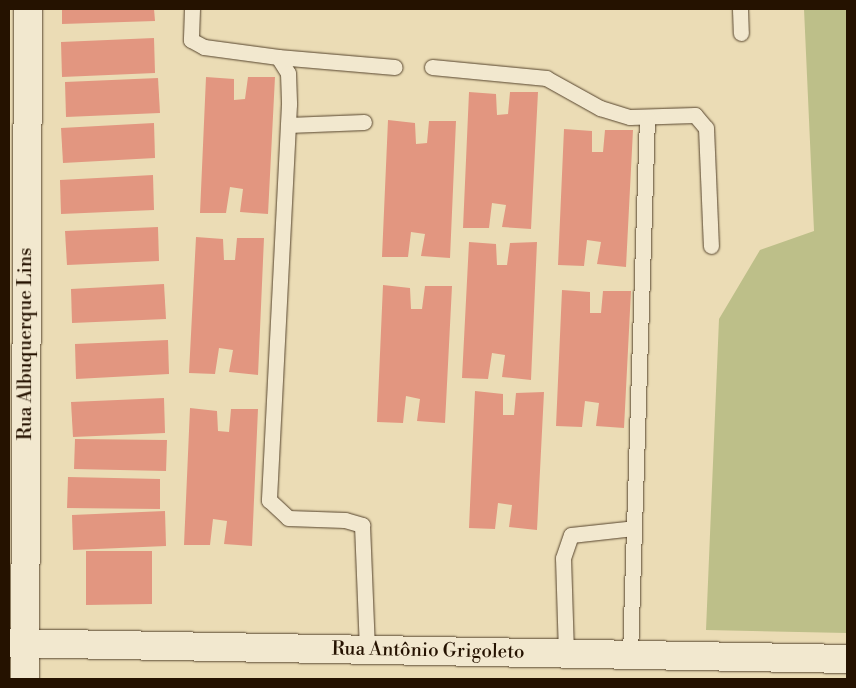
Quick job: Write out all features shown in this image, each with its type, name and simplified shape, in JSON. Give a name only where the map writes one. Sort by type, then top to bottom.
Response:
[{"type":"street","name":"Rua Albuquerque Lins","points":[[24,679],[17,643],[17,264],[28,9]]},
{"type":"street","name":"Rua Antônio Grigoleto","points":[[17,643],[847,659]]},
{"type":"lane","points":[[192,9],[191,40],[204,47],[278,57],[395,67]]},
{"type":"lane","points":[[740,9],[741,33]]},
{"type":"lane","points":[[278,57],[288,73],[288,125],[269,500],[288,518],[345,520],[362,524],[367,650]]},
{"type":"lane","points":[[432,67],[546,78],[564,91],[600,108],[630,117],[695,115],[706,128],[711,246]]},
{"type":"lane","points":[[630,655],[647,116]]},
{"type":"lane","points":[[288,125],[364,122]]},
{"type":"lane","points":[[566,653],[563,558],[571,535],[634,528]]},
{"type":"green space","points":[[804,9],[847,9],[847,633],[706,630],[719,319],[760,250],[814,231]]},
{"type":"building","points":[[62,9],[154,9],[155,21],[62,24]]},
{"type":"building","points":[[154,38],[155,73],[62,77],[61,42]]},
{"type":"building","points":[[206,77],[234,79],[234,100],[245,99],[248,77],[275,77],[268,214],[240,212],[243,189],[230,187],[226,213],[200,213]]},
{"type":"building","points":[[158,78],[160,113],[66,117],[65,82]]},
{"type":"building","points":[[469,92],[496,94],[497,115],[508,114],[510,92],[538,92],[531,229],[502,227],[506,205],[492,203],[489,228],[463,228]]},
{"type":"building","points":[[388,120],[415,123],[416,144],[427,143],[429,121],[456,121],[450,258],[421,256],[425,234],[411,232],[408,257],[382,257]]},
{"type":"building","points":[[154,123],[155,158],[63,163],[61,128]]},
{"type":"building","points":[[564,129],[592,131],[592,152],[603,152],[605,130],[633,130],[626,267],[597,264],[601,242],[587,240],[584,266],[558,265]]},
{"type":"building","points":[[153,175],[154,210],[61,214],[60,180]]},
{"type":"building","points":[[158,227],[159,261],[67,265],[65,231]]},
{"type":"building","points":[[196,237],[223,239],[224,260],[235,260],[237,238],[264,238],[258,375],[229,372],[233,350],[219,348],[215,374],[189,373]]},
{"type":"building","points":[[469,242],[496,244],[497,265],[507,265],[510,243],[537,242],[531,380],[502,377],[505,355],[492,353],[488,379],[462,378]]},
{"type":"building","points":[[164,284],[166,319],[72,323],[71,289]]},
{"type":"building","points":[[383,285],[410,288],[411,309],[422,309],[425,286],[452,286],[445,423],[417,421],[420,399],[406,396],[403,423],[377,422]]},
{"type":"building","points":[[562,290],[590,292],[590,313],[601,313],[603,291],[631,291],[624,428],[596,426],[599,403],[585,401],[582,427],[556,426]]},
{"type":"building","points":[[168,340],[169,374],[76,379],[75,344]]},
{"type":"building","points":[[475,391],[503,394],[503,415],[514,415],[516,393],[544,392],[537,530],[509,527],[512,505],[498,503],[495,529],[469,528]]},
{"type":"building","points":[[164,398],[165,433],[73,437],[71,402]]},
{"type":"building","points":[[190,408],[217,411],[218,431],[229,432],[231,409],[258,409],[252,546],[224,544],[227,521],[213,519],[210,545],[184,545]]},
{"type":"building","points":[[75,439],[167,440],[166,471],[74,469]]},
{"type":"building","points":[[68,477],[160,479],[160,509],[67,508]]},
{"type":"building","points":[[165,511],[166,546],[73,550],[72,515]]},
{"type":"building","points":[[86,551],[152,551],[152,604],[86,605]]}]
